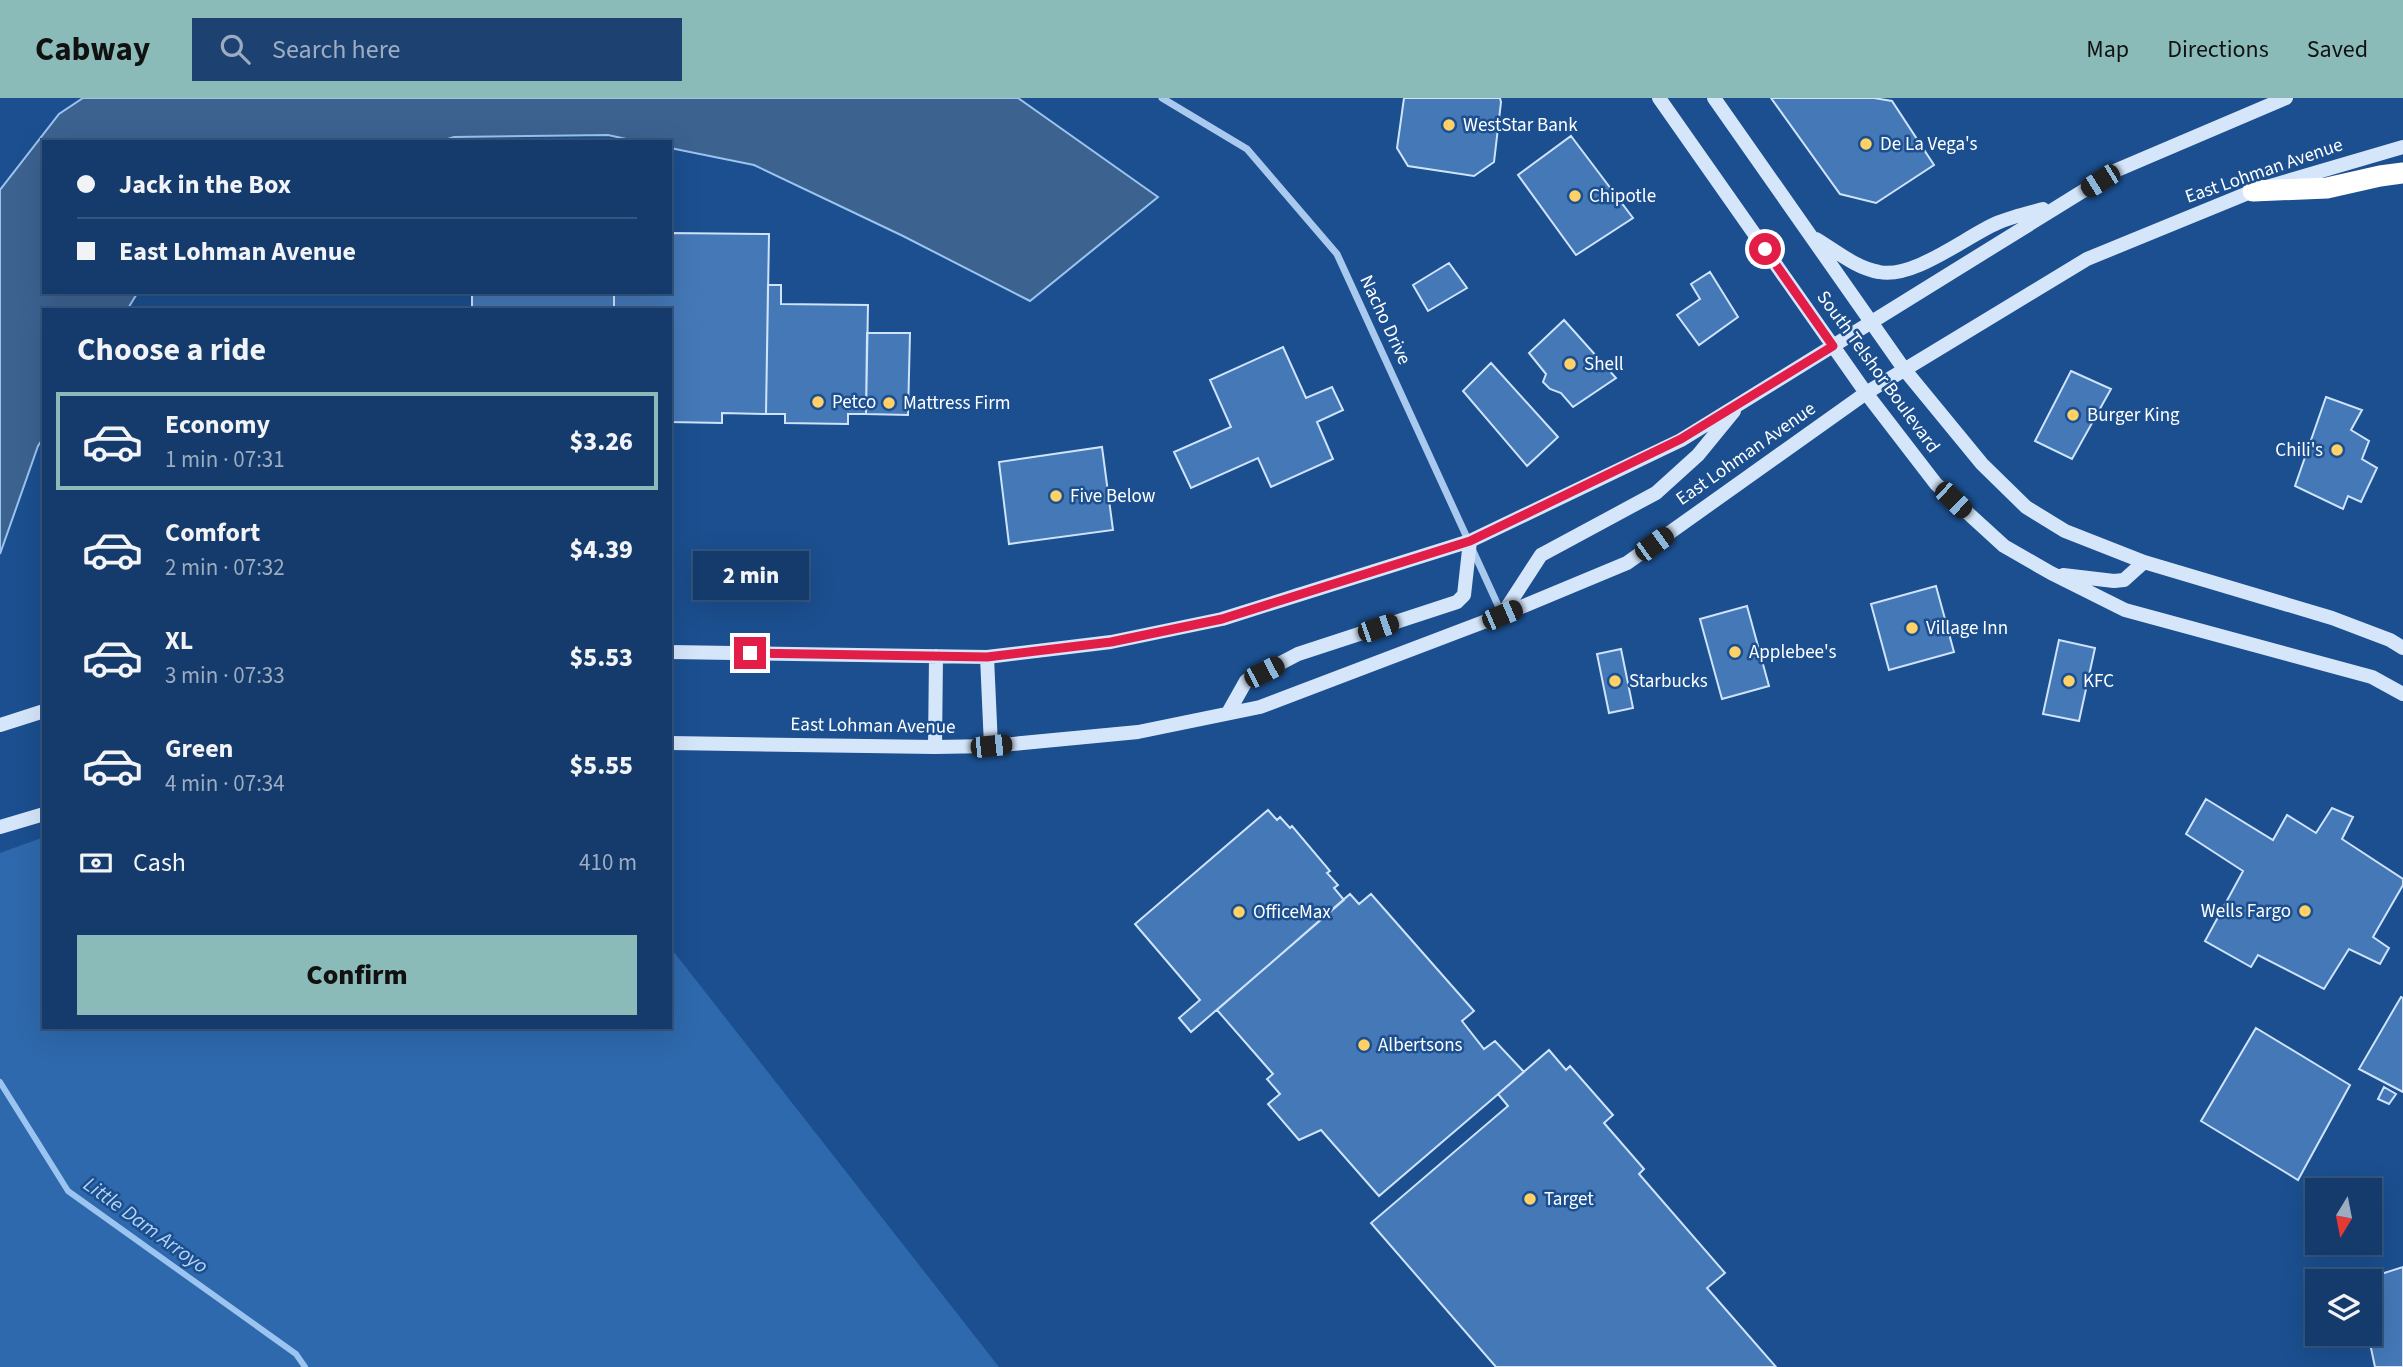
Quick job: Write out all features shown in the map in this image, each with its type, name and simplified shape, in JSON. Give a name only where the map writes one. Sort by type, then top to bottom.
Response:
[{"type":"highway","points":[[2253,191],[2327,188],[2403,173]]},
{"type":"main road","name":"South Telshor Boulevard","points":[[1659,98],[1866,393],[1936,484],[2004,546],[2125,610],[2372,677],[2403,694]]},
{"type":"main road","name":"South Telshor Boulevard","points":[[1714,98],[1904,369],[1982,464],[2026,507],[2065,531],[2144,562],[2332,618],[2403,648]]},
{"type":"main road","points":[[672,652],[987,657],[1111,642],[1222,619],[1470,541],[1681,439],[2117,170],[2286,98]]},
{"type":"main road","name":"East Lohman Avenue","points":[[672,743],[991,746],[1138,732],[1260,706],[1502,615],[1627,563],[1866,393],[2087,259],[2253,191],[2403,147]]},
{"type":"main road","points":[[1811,236],[1863,267],[1893,273],[1926,262],[1997,223],[2065,202]]},
{"type":"main road","points":[[1502,615],[1541,555],[1656,493],[1698,454],[1741,402]]},
{"type":"main road","points":[[1228,713],[1246,681],[1298,654],[1457,602],[1464,594],[1470,541]]},
{"type":"main road","points":[[2051,573],[2124,580],[2144,562]]},
{"type":"main road","points":[[935,747],[936,656]]},
{"type":"main road","points":[[987,657],[991,746]]},
{"type":"main road","points":[[0,725],[42,712]]},
{"type":"main road","points":[[0,827],[42,815]]},
{"type":"street","name":"Nacho Drive","points":[[1162,98],[1247,149],[1337,254],[1502,615]]},
{"type":"shaded area","points":[[83,98],[1018,98],[1158,197],[1030,301],[903,236],[754,165],[672,148],[672,140],[631,140],[608,135],[454,137],[444,140],[42,140],[42,294],[137,294],[128,308],[42,308],[42,440],[0,554],[0,190],[59,114]]},
{"type":"shaded area","points":[[42,838],[42,1029],[672,1029],[672,950],[999,1367],[0,1367],[0,853]]},
{"type":"building","name":"WestStar Bank","points":[[1404,98],[1500,98],[1494,162],[1474,176],[1408,166],[1397,148]]},
{"type":"building","points":[[1771,98],[1874,98],[1892,101],[1934,165],[1876,203],[1840,194]]},
{"type":"building","name":"Chipotle","points":[[1571,136],[1633,218],[1576,255],[1518,175]]},
{"type":"building","points":[[672,233],[769,234],[766,414],[722,413],[722,423],[672,422],[672,308],[614,308],[614,294],[672,294]]},
{"type":"building","points":[[1449,263],[1467,288],[1428,311],[1413,285]]},
{"type":"building","points":[[1710,272],[1738,317],[1699,345],[1677,315],[1700,299],[1691,284]]},
{"type":"building","points":[[768,285],[781,285],[781,304],[868,305],[866,414],[848,414],[848,424],[785,423],[785,414],[766,414]]},
{"type":"building","points":[[472,294],[614,294],[614,308],[472,308]]},
{"type":"building","name":"Shell","points":[[1564,320],[1616,378],[1573,407],[1561,393],[1550,389],[1543,382],[1546,374],[1529,353]]},
{"type":"building","points":[[867,333],[910,333],[908,415],[866,414]]},
{"type":"building","points":[[1283,347],[1306,398],[1332,387],[1343,410],[1317,422],[1333,459],[1271,487],[1258,458],[1191,488],[1174,452],[1231,427],[1210,380]]},
{"type":"building","points":[[1491,363],[1558,437],[1527,466],[1463,391]]},
{"type":"building","name":"Burger King","points":[[2071,371],[2111,389],[2072,459],[2035,441]]},
{"type":"building","name":"Chili's","points":[[2326,397],[2362,410],[2351,430],[2369,441],[2362,459],[2377,468],[2361,502],[2348,496],[2343,509],[2295,486]]},
{"type":"building","name":"Five Below","points":[[1102,447],[1113,530],[1009,544],[999,462]]},
{"type":"building","name":"Village Inn","points":[[1936,586],[1954,652],[1889,670],[1871,604]]},
{"type":"building","name":"Applebee's","points":[[1747,606],[1769,686],[1722,699],[1700,619]]},
{"type":"building","name":"KFC","points":[[2059,640],[2095,648],[2079,721],[2043,714]]},
{"type":"building","name":"Starbucks","points":[[1621,649],[1633,708],[1609,713],[1597,654]]},
{"type":"building","name":"Wells Fargo","points":[[2206,799],[2273,840],[2287,815],[2316,833],[2332,808],[2353,817],[2342,839],[2403,879],[2403,885],[2373,937],[2389,948],[2380,964],[2349,949],[2324,989],[2258,955],[2251,967],[2205,941],[2243,871],[2186,834]]},
{"type":"building","name":"OfficeMax","points":[[1268,810],[1277,820],[1280,817],[1290,828],[1292,826],[1330,871],[1327,873],[1338,885],[1334,888],[1344,900],[1191,1032],[1179,1018],[1200,1000],[1135,924]]},
{"type":"building","name":"Albertsons","points":[[1350,894],[1359,904],[1371,894],[1474,1011],[1462,1021],[1484,1049],[1495,1041],[1524,1072],[1379,1196],[1321,1130],[1299,1140],[1268,1104],[1280,1094],[1267,1079],[1273,1074],[1217,1010]]},
{"type":"building","points":[[2401,997],[2403,998],[2403,1092],[2359,1069]]},
{"type":"building","points":[[2256,1028],[2350,1085],[2298,1180],[2201,1121]]},
{"type":"building","name":"Target","points":[[1549,1050],[1566,1070],[1570,1066],[1613,1115],[1604,1123],[1644,1169],[1639,1174],[1725,1273],[1707,1288],[1776,1367],[1496,1367],[1371,1223],[1508,1106],[1498,1094]]},
{"type":"building","points":[[2384,1087],[2396,1094],[2389,1104],[2378,1099]]},
{"type":"building","points":[[2403,1267],[2403,1367],[2375,1367],[2371,1346],[2382,1346],[2382,1274]]},
{"type":"waterway","name":"Little Dam Arroyo","points":[[0,1082],[68,1191],[296,1354],[305,1367]]},
{"type":"place","name":"WestStar Bank","points":[[1449,125]]},
{"type":"place","name":"De La Vega's","points":[[1866,144]]},
{"type":"place","name":"Chipotle","points":[[1575,196]]},
{"type":"place","name":"Shell","points":[[1570,364]]},
{"type":"place","name":"Petco","points":[[818,402]]},
{"type":"place","name":"Mattress Firm","points":[[889,403]]},
{"type":"place","name":"Burger King","points":[[2073,415]]},
{"type":"place","name":"Chili's","points":[[2337,450]]},
{"type":"place","name":"Five Below","points":[[1056,496]]},
{"type":"place","name":"Village Inn","points":[[1912,628]]},
{"type":"place","name":"Applebee's","points":[[1735,652]]},
{"type":"place","name":"Starbucks","points":[[1615,681]]},
{"type":"place","name":"KFC","points":[[2069,681]]},
{"type":"place","name":"Wells Fargo","points":[[2305,911]]},
{"type":"place","name":"OfficeMax","points":[[1239,912]]},
{"type":"place","name":"Albertsons","points":[[1364,1045]]},
{"type":"place","name":"Target","points":[[1530,1199]]},
{"type":"route","points":[[750,653],[987,657],[1111,642],[1222,619],[1470,541],[1681,439],[1833,346],[1765,249]]}]
